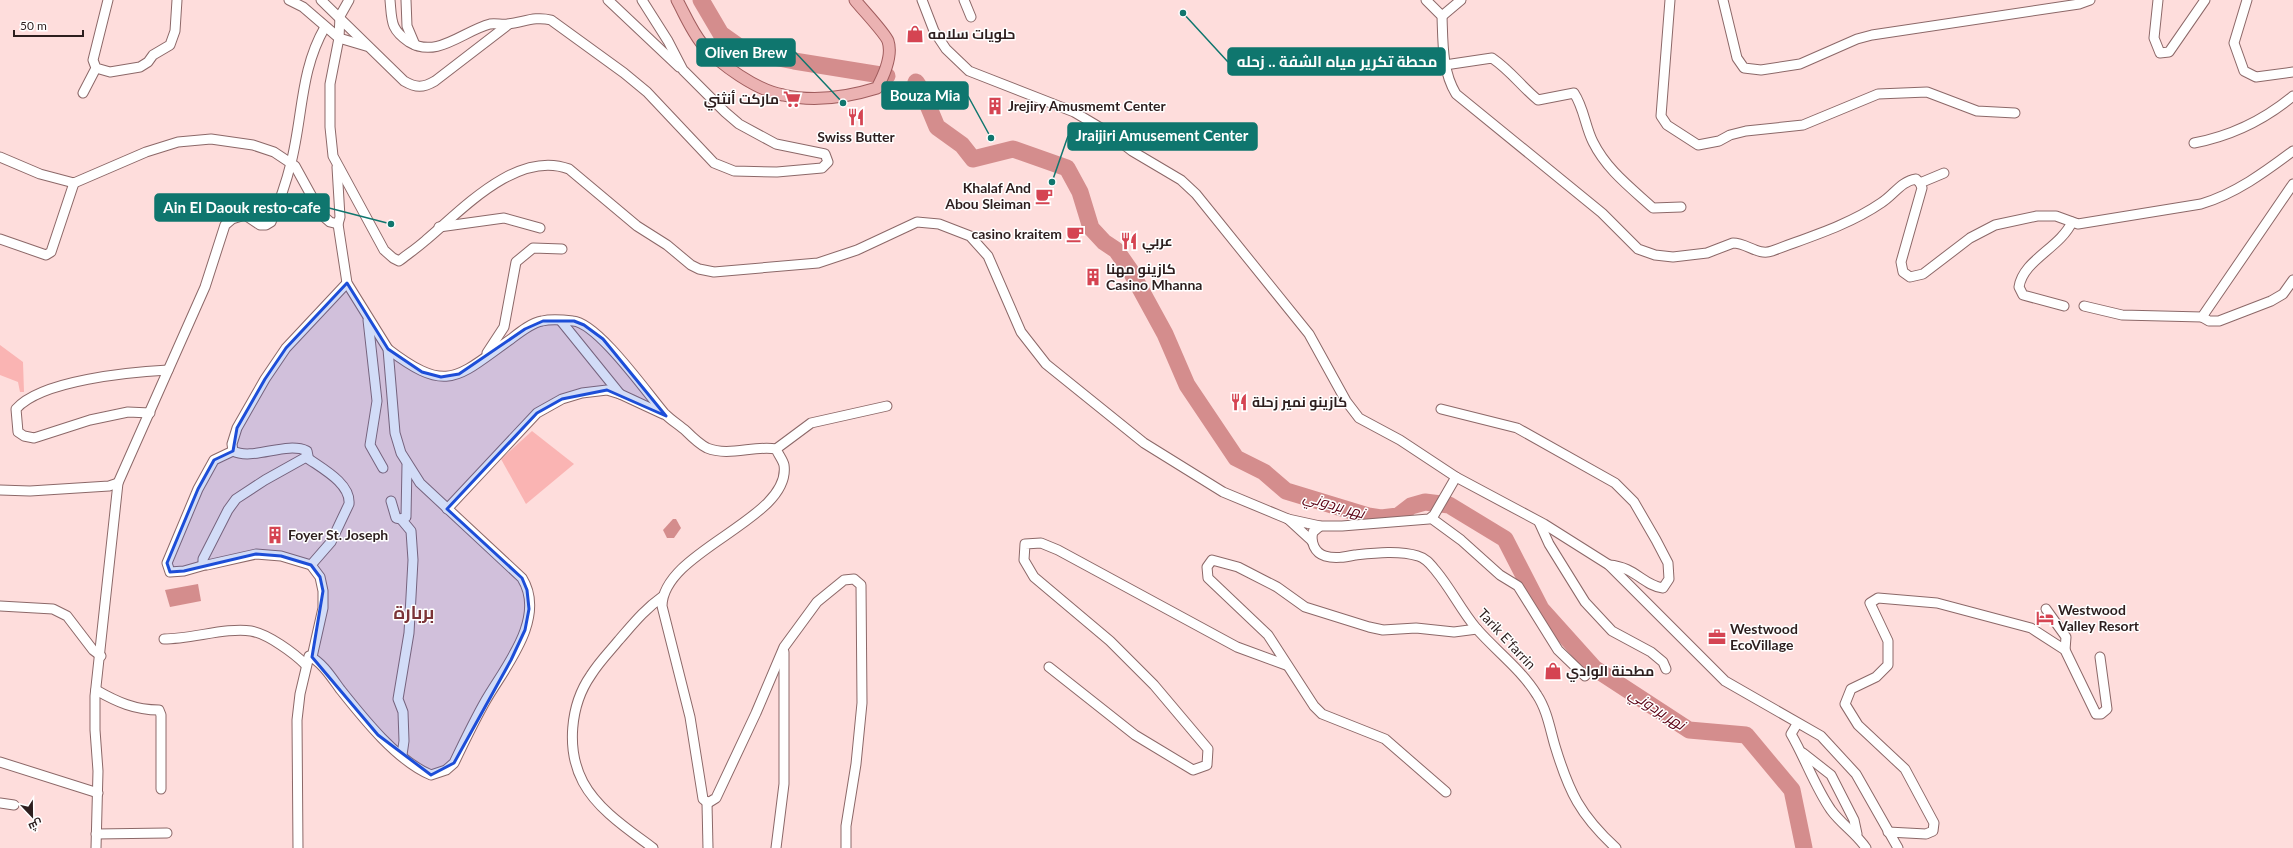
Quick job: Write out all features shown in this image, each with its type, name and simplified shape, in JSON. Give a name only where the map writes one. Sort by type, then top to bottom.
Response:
[{"type":"main road","points":[[677,0],[703,45],[727,67],[737,74],[782,95],[810,97],[851,96],[877,88],[884,76],[889,53],[888,40],[857,1]]},
{"type":"street","points":[[83,94],[96,68],[93,60],[108,0]]},
{"type":"street","points":[[96,68],[110,72],[140,67],[148,62],[153,55],[170,44],[175,31],[177,0]]},
{"type":"street","points":[[288,0],[305,4],[325,27],[339,38],[366,46]]},
{"type":"street","points":[[321,0],[340,16],[366,46],[404,81],[413,86],[426,87],[509,24]]},
{"type":"street","points":[[349,0],[340,16],[339,38],[330,84],[330,113],[333,156],[384,250],[393,258],[399,260],[426,240],[439,227],[486,189],[519,172],[547,166],[560,166],[569,169],[637,226],[667,245],[691,265],[700,269],[714,272],[818,263],[857,250],[917,222],[939,224],[970,236],[981,246],[988,256],[1021,332],[1046,364],[1144,443],[1223,492],[1288,520],[1320,526],[1362,525],[1435,513]]},
{"type":"street","points":[[390,0],[392,20],[396,32],[415,46],[435,47],[490,24],[509,24],[535,18],[551,20],[624,73],[647,92],[714,162],[734,172],[777,172],[822,168],[828,162],[825,154],[776,144],[739,124],[608,0]]},
{"type":"street","points":[[406,0],[407,26],[415,46]]},
{"type":"street","points":[[642,0],[668,41],[683,70]]},
{"type":"street","points":[[922,0],[934,31],[946,49],[969,71],[1074,112],[1106,131],[1132,151],[1181,180],[1196,194],[1309,334],[1346,401],[1358,418],[1400,440],[1456,477],[1539,522],[1609,565],[1725,681],[1820,736],[1856,774],[1898,848]]},
{"type":"street","points":[[964,0],[971,17]]},
{"type":"street","points":[[1426,0],[1442,16],[1445,64],[1449,83],[1456,94],[1602,213],[1634,246],[1655,255],[1665,257],[1695,256],[1733,243],[1739,243],[1768,253],[1852,220],[1883,203],[1911,180],[1916,179],[1920,182],[1944,174]]},
{"type":"street","points":[[1442,16],[1461,0]]},
{"type":"street","points":[[1670,0],[1661,116],[1667,125],[1698,145],[1719,141],[1730,135],[1746,131],[1803,125],[1878,94],[1927,92],[1976,111],[2015,113]]},
{"type":"street","points":[[1723,0],[1737,58],[1744,68],[1754,70],[1800,64],[1872,35],[2079,4],[2090,0]]},
{"type":"street","points":[[2158,0],[2154,38],[2160,53],[2169,52],[2206,0]]},
{"type":"street","points":[[2248,0],[2234,43],[2244,71],[2256,77],[2293,72]]},
{"type":"street","points":[[96,848],[98,793],[95,730],[96,690],[101,656],[118,483],[213,268],[225,225],[232,219],[245,215],[260,225],[266,225],[271,222],[291,163],[308,66],[314,46],[325,27]]},
{"type":"street","points":[[1445,64],[1492,58],[1508,68],[1526,90],[1538,100],[1574,93],[1581,104],[1592,140],[1601,158],[1615,175],[1653,208],[1682,207]]},
{"type":"street","points":[[2194,143],[2234,132],[2254,123],[2274,112],[2293,96]]},
{"type":"street","points":[[0,157],[40,174],[74,183],[146,152],[178,142],[212,139],[253,145],[274,152],[295,166],[322,214],[330,222],[338,224]]},
{"type":"street","points":[[1920,182],[1920,195],[1901,262],[1903,272],[1910,277],[1930,270],[1970,238],[1995,225],[2037,216],[2056,216],[2078,224],[2214,200],[2261,174],[2293,151]]},
{"type":"street","points":[[336,164],[340,217],[338,224],[347,283],[388,349],[422,372],[441,377],[459,374],[525,329],[543,320],[574,321],[584,325],[603,339],[666,416],[707,448],[743,451],[767,447],[776,449],[811,423],[888,406]]},
{"type":"street","points":[[0,239],[46,255],[51,252],[74,183]]},
{"type":"street","points":[[2202,316],[2293,184]]},
{"type":"street","points":[[439,227],[504,218],[540,228]]},
{"type":"street","points":[[2064,306],[2023,295],[2019,287],[2024,272],[2061,239],[2072,222]]},
{"type":"street","points":[[484,358],[504,327],[516,262],[533,248],[562,249]]},
{"type":"street","points":[[2084,306],[2122,315],[2202,316],[2209,321],[2219,321],[2271,301],[2283,294],[2293,280]]},
{"type":"street","points":[[233,451],[232,444],[237,428],[286,348],[347,283]]},
{"type":"street","points":[[368,318],[377,401],[370,445],[384,468]]},
{"type":"street","points":[[561,321],[620,394]]},
{"type":"street","points":[[312,657],[378,735],[402,755],[431,775],[446,770],[454,763],[485,702],[511,660],[525,630],[528,618],[529,602],[527,590],[522,578],[446,509],[420,483],[401,453],[395,433],[388,349]]},
{"type":"street","points":[[150,413],[128,412],[98,418],[34,438],[24,436],[18,432],[16,420],[16,408],[23,401],[49,390],[113,373],[168,370]]},
{"type":"street","points":[[446,509],[537,413],[562,399],[582,393],[607,390],[620,394],[666,416]]},
{"type":"street","points":[[1441,409],[1517,428],[1615,484],[1634,502],[1656,540],[1668,563],[1669,579],[1662,588],[1655,587],[1623,566],[1609,565]]},
{"type":"street","points":[[205,565],[203,559],[236,499],[265,480],[308,456],[307,450],[302,449],[278,450],[241,455],[233,451]]},
{"type":"street","points":[[707,803],[702,799],[690,717],[662,606],[662,597],[669,583],[700,554],[772,499],[782,480],[784,465],[776,449]]},
{"type":"street","points":[[233,451],[214,460],[198,489],[166,563],[170,572],[184,572],[205,565],[256,554],[281,556],[311,565],[320,577],[323,591],[323,608],[312,657]]},
{"type":"street","points":[[306,457],[340,483],[350,498],[349,504],[331,542],[311,565]]},
{"type":"street","points":[[401,519],[406,517],[407,513],[407,463]]},
{"type":"street","points":[[1435,513],[1456,477]]},
{"type":"street","points":[[0,490],[30,491],[118,483]]},
{"type":"street","points":[[391,501],[396,518],[401,519],[411,531],[412,560],[409,633],[398,700],[403,712],[404,741],[402,755]]},
{"type":"street","points":[[1435,513],[1461,540],[1500,575],[1518,586],[1558,650],[1585,676]]},
{"type":"street","name":"Tarik E'farrin","points":[[1288,520],[1312,541],[1318,553],[1332,557],[1387,553],[1408,554],[1425,559],[1445,583],[1462,610],[1477,629],[1516,666],[1537,694],[1546,712],[1563,772],[1573,797],[1586,818],[1616,848]]},
{"type":"street","points":[[1539,522],[1549,544],[1585,602],[1612,631],[1651,652],[1663,662],[1666,669]]},
{"type":"street","points":[[1312,541],[1313,532],[1320,526]]},
{"type":"street","points":[[1049,667],[1135,735],[1193,770],[1207,765],[1208,749],[1154,685],[1110,642],[1034,577],[1024,560],[1024,544],[1040,543],[1058,550],[1237,647],[1286,664]]},
{"type":"street","points":[[1446,792],[1385,739],[1322,714],[1314,706],[1268,635],[1208,578],[1208,567],[1212,560],[1238,567],[1277,587],[1305,607],[1369,628],[1383,630],[1416,628],[1454,632],[1477,629]]},
{"type":"street","points":[[707,803],[716,798],[756,713],[784,647],[817,602],[844,580],[854,579],[860,585],[862,703],[856,764],[846,826],[846,848]]},
{"type":"street","points":[[653,848],[599,803],[583,782],[574,753],[572,728],[582,692],[591,674],[649,606],[662,597]]},
{"type":"street","points":[[1888,832],[1926,834],[1933,831],[1934,823],[1905,769],[1858,725],[1845,704],[1851,689],[1876,677],[1888,665],[1888,641],[1870,604],[1878,598],[1937,603],[2031,628],[2065,650]]},
{"type":"street","points":[[0,606],[53,609],[67,616],[93,650],[101,656]]},
{"type":"street","points":[[2046,609],[2066,637],[2065,650],[2096,714],[2101,714],[2107,709],[2100,657]]},
{"type":"street","points":[[164,639],[183,639],[206,634],[252,631],[293,653],[306,665]]},
{"type":"street","points":[[776,848],[784,784],[784,647]]},
{"type":"street","points":[[298,848],[296,745],[300,694],[308,657],[312,657]]},
{"type":"street","points":[[96,690],[118,703],[144,710],[159,710],[161,715],[161,789]]},
{"type":"street","points":[[1797,724],[1791,734],[1830,809],[1843,826],[1857,834]]},
{"type":"street","points":[[1801,751],[1831,775],[1854,820],[1857,834],[1866,848]]},
{"type":"street","points":[[0,762],[98,793]]},
{"type":"street","points":[[0,803],[14,805]]},
{"type":"street","points":[[707,803],[708,848]]},
{"type":"street","points":[[96,834],[167,833]]},
{"type":"highlighted area","points":[[347,283],[388,349],[422,372],[441,377],[459,374],[525,329],[543,321],[574,321],[584,325],[603,339],[666,416],[607,390],[562,399],[537,413],[447,509],[522,578],[527,590],[529,609],[525,630],[511,660],[454,763],[431,775],[378,735],[312,657],[323,591],[320,577],[311,565],[281,556],[256,554],[184,571],[170,572],[167,563],[198,489],[214,460],[233,451],[237,428],[265,379],[286,348]]},
{"type":"shaded area","points":[[0,345],[23,362],[24,392],[20,392],[18,382],[0,375]]},
{"type":"shaded area","points":[[532,431],[574,464],[526,504],[501,459]]},
{"type":"shaded area","points":[[673,519],[676,519],[681,528],[674,538],[667,538],[663,530]]},
{"type":"shaded area","points":[[198,584],[201,601],[170,607],[165,590]]},
{"type":"waterway","name":"نهر بردوني","points":[[701,0],[721,34],[745,51],[794,61],[887,76]]},
{"type":"waterway","name":"نهر بردوني","points":[[916,82],[922,91],[937,127],[962,145],[973,159],[1013,149],[1067,168],[1080,192],[1091,228],[1104,242],[1116,250],[1130,270],[1165,334],[1187,385],[1236,458],[1264,472],[1286,491],[1368,516],[1381,518],[1398,516],[1411,506],[1425,502],[1449,505],[1505,539],[1541,609],[1594,668],[1689,730],[1746,735],[1792,790],[1804,848]]},
{"type":"place","name":"محطة تكرير مياه الشفة .. زحله","points":[[1183,13]]},
{"type":"place","name":"حلويات سلامه","points":[[915,34]]},
{"type":"place","name":"ماركت أنثني","points":[[792,99]]},
{"type":"place","name":"Oliven Brew","points":[[843,103]]},
{"type":"place","name":"Jrejiry Amusmemt Center","points":[[995,106]]},
{"type":"place","name":"Swiss Butter","points":[[856,117]]},
{"type":"place","name":"Bouza Mia","points":[[991,138]]},
{"type":"place","name":"Jraijiri Amusement Center","points":[[1052,182]]},
{"type":"place","name":"Khalaf And Abou Sleiman","points":[[1044,196]]},
{"type":"place","name":"Ain El Daouk resto-cafe","points":[[391,224]]},
{"type":"place","name":"casino kraitem","points":[[1075,234]]},
{"type":"place","name":"عربي","points":[[1129,241]]},
{"type":"place","name":"كازينو مهنا Casino Mhanna","points":[[1093,277]]},
{"type":"place","name":"كازينو نمير زحلة","points":[[1239,402]]},
{"type":"place","name":"Foyer St. Joseph","points":[[275,535]]},
{"type":"place","name":"Westwood Valley Resort","points":[[2045,618]]},
{"type":"place","name":"Westwood EcoVillage","points":[[1717,637]]},
{"type":"place","name":"مطحنة الوادي","points":[[1553,671]]},
{"type":"district","name":"بربارة","points":[[414,613]]}]
